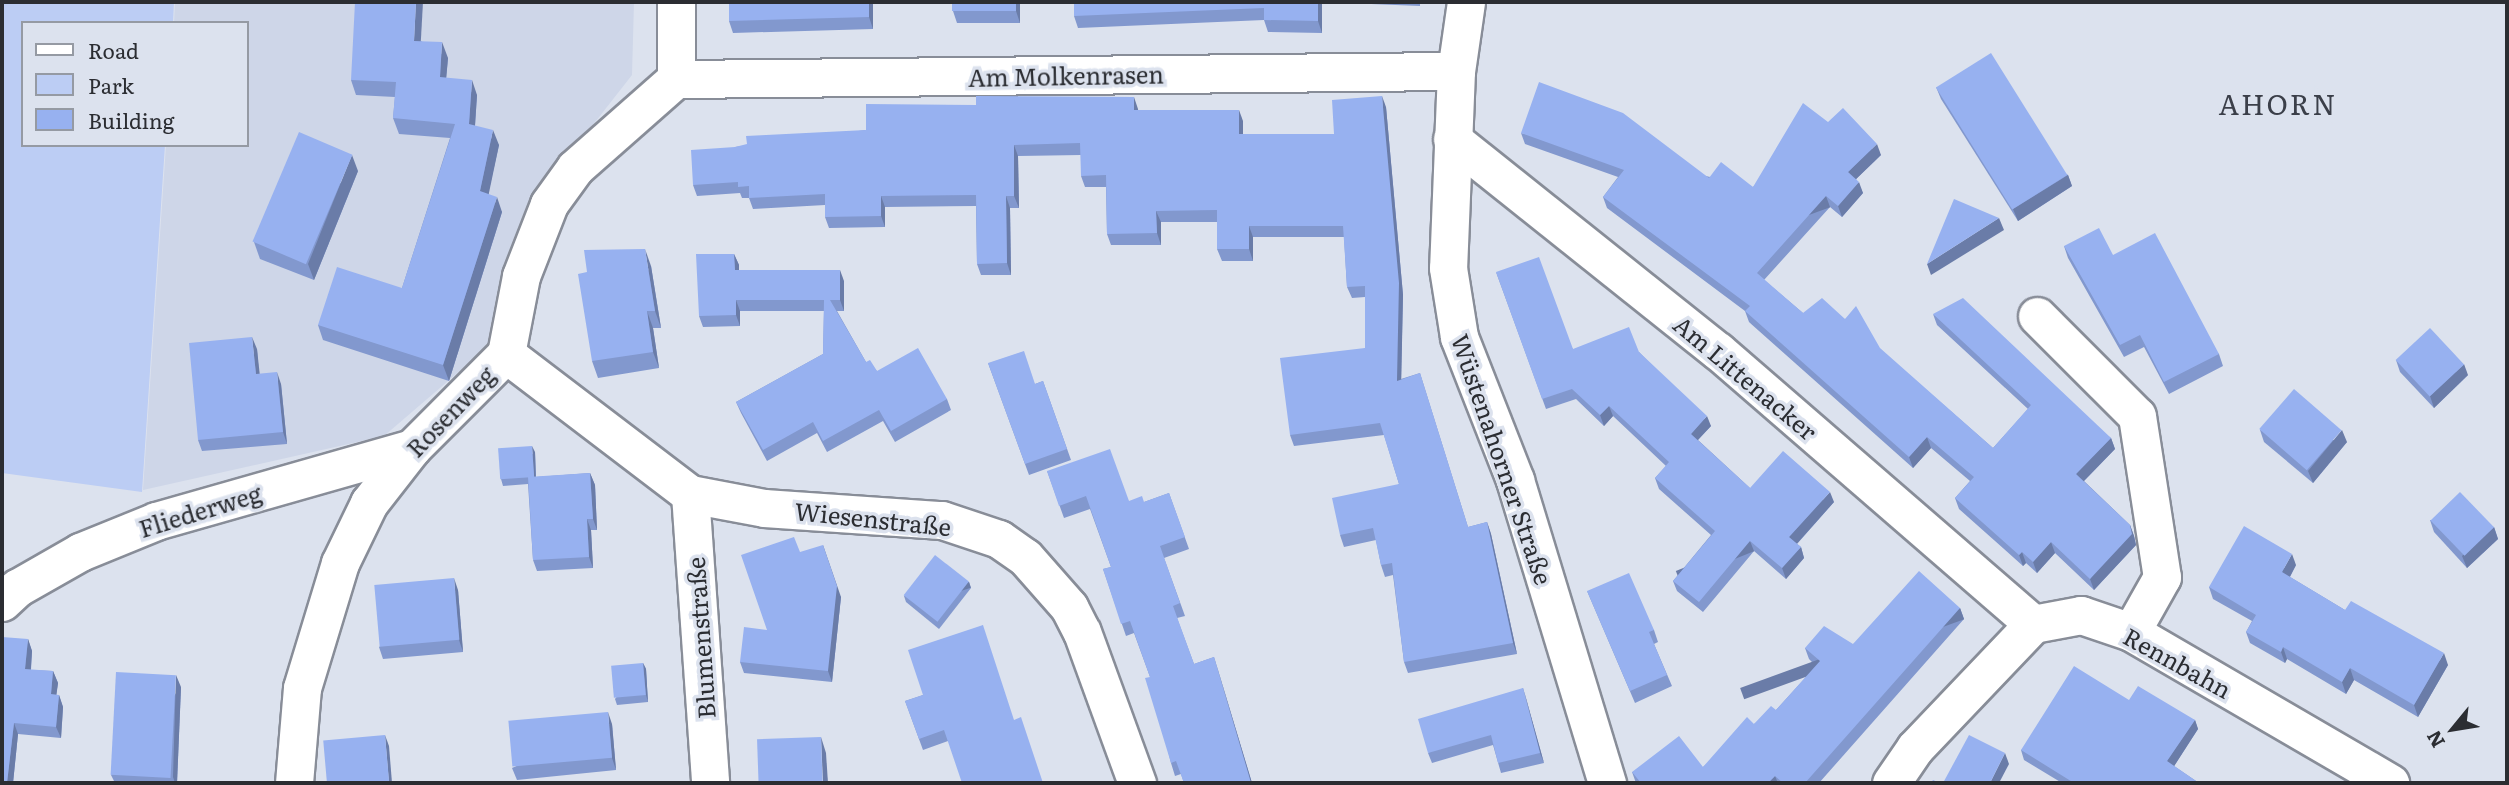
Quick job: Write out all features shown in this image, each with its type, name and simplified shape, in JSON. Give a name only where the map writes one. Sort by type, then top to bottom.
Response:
[{"type":"street","points":[[676,2],[676,79]]},
{"type":"street","name":"Wüstenahorner Straße","points":[[1466,2],[1456,71],[1448,268],[1459,337],[1515,480],[1607,783]]},
{"type":"street","name":"Am Molkenrasen","points":[[676,79],[1456,71]]},
{"type":"street","name":"Rosenweg","points":[[294,783],[302,688],[340,563],[369,503],[412,448],[506,354],[522,276],[549,204],[575,168],[676,79]]},
{"type":"street","name":"Am Littenacker","points":[[1452,139],[1718,351],[2033,624]]},
{"type":"street","points":[[2037,316],[2137,416],[2162,578],[2130,632]]},
{"type":"street","name":"Wiesenstraße","points":[[506,354],[690,494],[764,508],[942,520],[999,539],[1025,557],[1069,607],[1082,632],[1137,783]]},
{"type":"street","name":"Fliederweg","points":[[2,602],[17,588],[80,552],[156,521],[412,448]]},
{"type":"street","name":"Blumenstraße","points":[[690,494],[710,783]]},
{"type":"street","name":"Rennbahn","points":[[2033,624],[2081,615],[2130,632],[2390,783]]},
{"type":"street","points":[[1891,783],[1915,748],[2033,624]]},
{"type":"shaded area","points":[[175,2],[634,2],[632,75],[538,195],[490,345],[384,436],[143,490],[166,147],[248,147],[248,21],[174,21]]},
{"type":"green space","points":[[2,2],[174,2],[173,21],[21,21],[21,147],[165,147],[142,492],[2,473]]},
{"type":"building","points":[[355,2],[416,2],[414,41],[442,42],[440,77],[472,80],[469,124],[493,130],[480,191],[497,197],[443,365],[318,325],[337,267],[402,288],[455,124],[393,118],[396,82],[351,80]]},
{"type":"building","points":[[729,2],[869,2],[869,17],[729,21]]},
{"type":"building","points":[[952,2],[1016,2],[1016,11],[952,11]]},
{"type":"building","points":[[1074,2],[1318,2],[1318,21],[1264,20],[1264,8],[1074,16]]},
{"type":"building","points":[[1991,53],[2067,175],[2012,210],[1936,87]]},
{"type":"building","points":[[1539,82],[1623,113],[1709,178],[1721,162],[1753,187],[1803,103],[1828,122],[1843,108],[1877,144],[1848,172],[1859,182],[1838,206],[1826,196],[1757,273],[1803,313],[1822,298],[1845,319],[1856,306],[1880,348],[1993,448],[2031,405],[1933,314],[1963,298],[2111,438],[2076,474],[2130,525],[2132,534],[2090,579],[2051,542],[2033,562],[2022,552],[2019,555],[1955,498],[1974,477],[1927,437],[1909,457],[1745,311],[1750,306],[1603,197],[1624,170],[1521,133]]},
{"type":"building","points":[[976,96],[1134,97],[1134,110],[1239,110],[1239,134],[1334,134],[1332,100],[1382,96],[1399,283],[1397,381],[1420,373],[1468,527],[1487,522],[1513,643],[1404,662],[1392,563],[1381,565],[1373,528],[1340,535],[1332,498],[1399,484],[1380,423],[1290,435],[1280,358],[1365,348],[1365,286],[1347,287],[1343,226],[1249,226],[1249,249],[1217,249],[1217,210],[1156,211],[1157,233],[1107,234],[1106,175],[1081,176],[1080,143],[1014,145],[1014,196],[1006,196],[1007,263],[977,264],[976,195],[881,196],[881,216],[825,217],[825,194],[749,198],[749,186],[738,187],[738,182],[693,185],[691,150],[747,144],[746,136],[866,130],[866,104],[976,105]]},
{"type":"building","points":[[299,132],[352,155],[306,264],[253,242]]},
{"type":"building","points":[[1954,199],[1999,218],[1927,264]]},
{"type":"building","points":[[2099,228],[2113,255],[2155,233],[2219,354],[2164,382],[2140,335],[2120,345],[2064,246]]},
{"type":"building","points":[[645,249],[655,311],[647,311],[653,352],[592,361],[578,274],[587,272],[584,250]]},
{"type":"building","points":[[696,254],[734,254],[735,270],[840,270],[840,300],[830,300],[866,362],[870,360],[877,371],[918,348],[947,399],[891,431],[879,410],[823,441],[813,422],[763,450],[736,402],[823,354],[824,300],[736,300],[736,315],[699,316]]},
{"type":"building","points":[[1539,257],[1573,349],[1629,327],[1639,352],[1707,416],[1691,434],[1750,488],[1783,451],[1830,492],[1789,537],[1801,547],[1782,568],[1750,541],[1699,602],[1673,581],[1715,531],[1655,478],[1669,462],[1609,406],[1600,415],[1572,389],[1542,399],[1496,272]]},
{"type":"building","points":[[2430,328],[2464,365],[2430,397],[2396,360]]},
{"type":"building","points":[[252,337],[256,374],[277,372],[283,432],[198,440],[189,343]]},
{"type":"building","points":[[1024,351],[1035,384],[1043,381],[1067,449],[1025,464],[988,363]]},
{"type":"building","points":[[2294,389],[2342,430],[2307,470],[2259,429]]},
{"type":"building","points":[[532,446],[534,477],[500,479],[498,448]]},
{"type":"building","points":[[1110,449],[1129,501],[1142,496],[1144,502],[1169,493],[1185,537],[1160,546],[1180,603],[1173,606],[1194,664],[1214,657],[1251,783],[1184,783],[1176,761],[1171,763],[1145,678],[1150,677],[1130,621],[1121,624],[1103,569],[1111,567],[1086,496],[1059,506],[1047,471]]},
{"type":"building","points":[[590,473],[593,519],[587,519],[589,557],[533,560],[528,477]]},
{"type":"building","points":[[2460,492],[2494,527],[2465,556],[2431,520]]},
{"type":"building","points":[[2244,526],[2292,554],[2282,572],[2345,610],[2351,601],[2444,653],[2414,705],[2350,668],[2342,682],[2283,647],[2281,652],[2246,632],[2256,615],[2209,587]]},
{"type":"building","points":[[794,537],[800,552],[823,545],[837,586],[828,671],[740,662],[744,627],[767,630],[741,555]]},
{"type":"building","points":[[935,555],[969,581],[937,622],[904,595]]},
{"type":"building","points":[[1919,571],[1960,608],[1805,783],[1783,783],[1775,776],[1768,783],[1641,783],[1632,772],[1679,736],[1703,767],[1747,717],[1754,724],[1771,706],[1776,710],[1820,661],[1805,648],[1824,626],[1853,644]]},
{"type":"building","points":[[1629,573],[1654,630],[1649,632],[1667,675],[1630,691],[1587,591]]},
{"type":"building","points":[[454,578],[459,640],[380,647],[374,585]]},
{"type":"building","points":[[983,625],[1014,720],[1021,717],[1043,783],[962,783],[944,730],[919,739],[905,701],[923,695],[908,650]]},
{"type":"building","points":[[2,637],[28,639],[25,669],[53,671],[51,694],[59,695],[56,727],[14,723],[7,783],[2,783]]},
{"type":"building","points":[[643,663],[646,695],[614,698],[611,666]]},
{"type":"building","points":[[2074,666],[2129,700],[2138,686],[2195,720],[2167,761],[2199,783],[2074,783],[2021,750]]},
{"type":"building","points":[[116,672],[176,675],[171,778],[111,775]]},
{"type":"building","points":[[1523,688],[1540,753],[1498,763],[1491,735],[1428,753],[1418,719]]},
{"type":"building","points":[[608,712],[612,758],[512,767],[508,721]]},
{"type":"building","points":[[385,735],[389,783],[327,783],[323,740]]},
{"type":"building","points":[[1969,735],[2005,753],[1990,783],[1943,783]]},
{"type":"building","points":[[821,737],[823,783],[759,783],[757,739]]},
{"type":"district","name":"AHORN","points":[[2278,103]]}]
